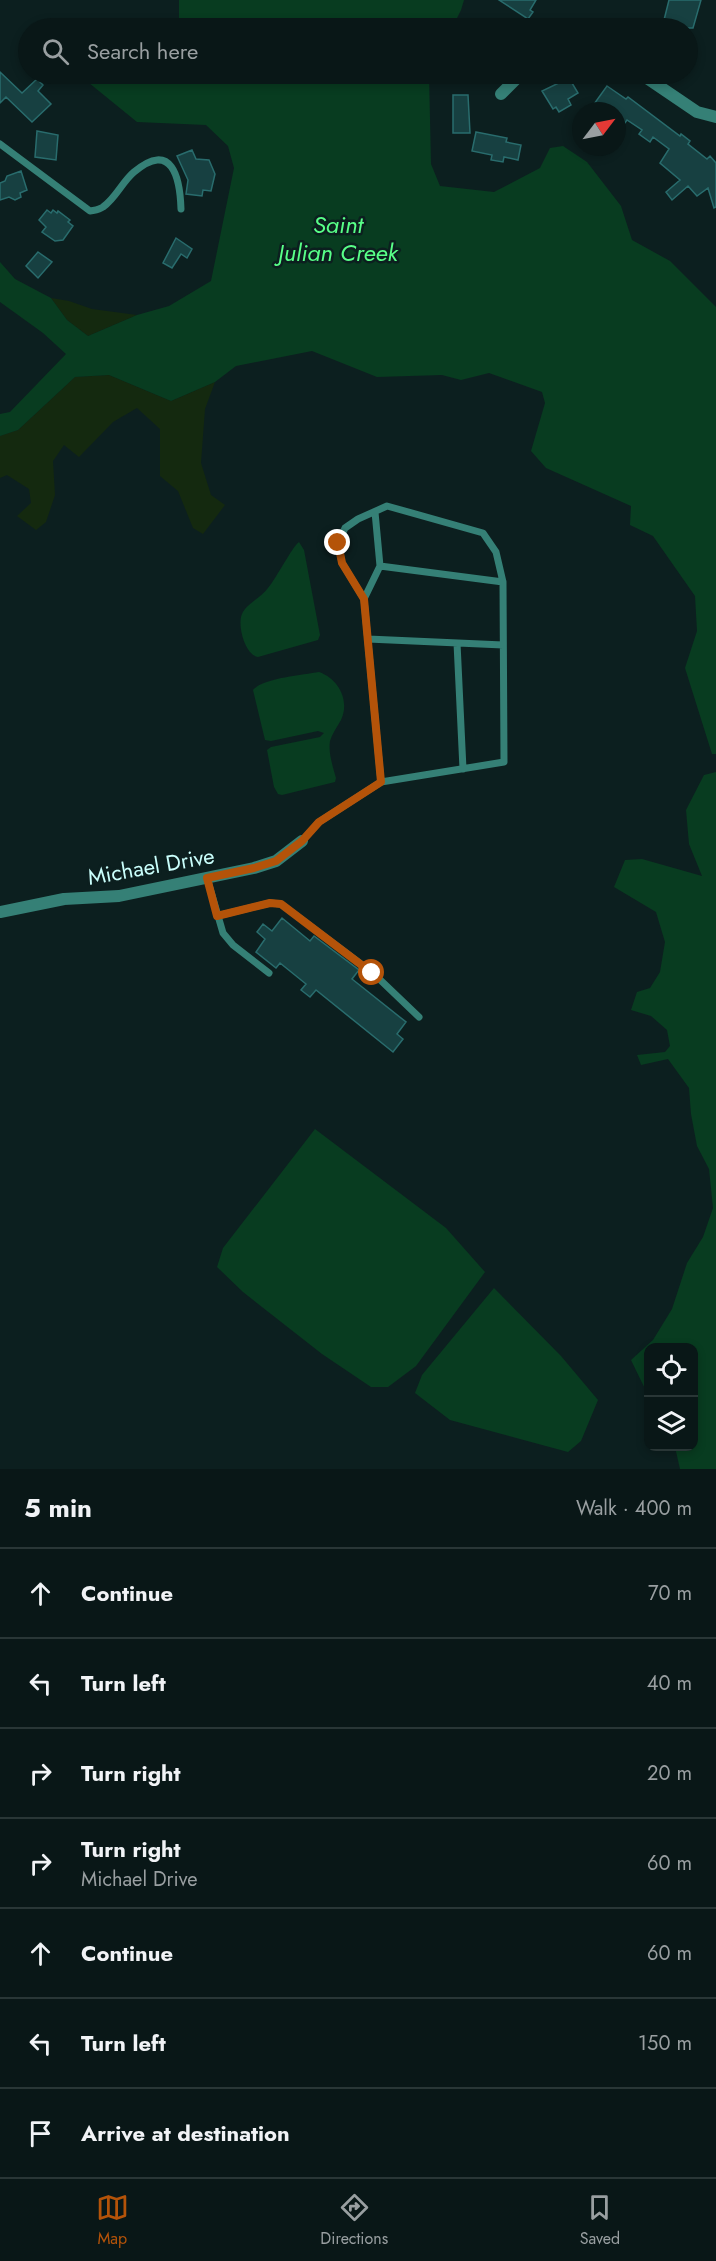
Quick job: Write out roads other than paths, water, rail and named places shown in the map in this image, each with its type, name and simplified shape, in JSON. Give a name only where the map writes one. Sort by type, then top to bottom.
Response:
[{"type":"street","points":[[501,94],[511,84]]},
{"type":"street","points":[[656,84],[697,112],[716,117]]},
{"type":"street","name":"Michael Drive","points":[[0,912],[64,899],[119,896],[254,868],[276,861],[302,841]]},
{"type":"lane","points":[[0,144],[90,211],[101,209],[134,172],[150,162],[162,160],[172,165],[179,181],[181,209]]},
{"type":"lane","points":[[302,841],[319,822],[381,782],[504,762],[503,582],[496,552],[483,533],[387,506],[345,528],[338,543],[342,563],[364,599],[381,782]]},
{"type":"lane","points":[[364,599],[380,566],[375,512]]},
{"type":"lane","points":[[380,566],[503,582]]},
{"type":"lane","points":[[368,639],[503,645]]},
{"type":"lane","points":[[457,643],[463,769]]},
{"type":"lane","points":[[207,878],[223,933],[233,945],[269,973]]},
{"type":"lane","points":[[217,916],[270,903],[281,904],[372,973],[419,1017]]},
{"type":"water","points":[[179,0],[464,0],[457,18],[179,18]]},
{"type":"water","name":"Saint Julian Creek","points":[[90,84],[429,84],[431,164],[440,186],[494,192],[540,168],[550,148],[563,146],[572,152],[572,156],[578,156],[587,162],[621,206],[632,240],[670,261],[716,307],[716,754],[712,754],[685,668],[697,631],[695,596],[653,536],[630,525],[631,506],[546,468],[531,451],[545,403],[542,392],[489,373],[461,380],[442,375],[377,377],[312,351],[236,366],[215,382],[171,401],[109,375],[75,377],[18,430],[0,436],[0,414],[10,412],[66,354],[43,333],[0,302],[0,262],[15,279],[51,298],[67,320],[88,336],[137,315],[169,306],[211,281],[234,168],[228,146],[206,125],[137,122]]},
{"type":"water","points":[[299,542],[304,550],[320,635],[318,640],[258,657],[249,651],[243,639],[242,614],[268,588]]},
{"type":"water","points":[[319,672],[337,685],[343,698],[341,720],[330,741],[335,782],[282,795],[278,794],[274,787],[267,750],[271,747],[320,737],[324,733],[318,731],[271,741],[265,740],[253,690],[274,680]]},
{"type":"water","points":[[716,772],[716,1469],[680,1469],[676,1451],[698,1451],[698,1343],[650,1343],[672,1309],[687,1263],[703,1237],[713,1208],[709,1169],[697,1146],[689,1088],[668,1059],[641,1065],[637,1055],[665,1052],[670,1046],[667,1030],[651,1016],[631,1010],[637,992],[650,988],[660,972],[665,942],[656,912],[614,887],[625,860],[642,859],[702,876],[689,844],[686,810],[704,775]]},
{"type":"water","points":[[315,1129],[446,1228],[485,1272],[416,1366],[388,1387],[371,1387],[322,1354],[243,1292],[217,1267],[223,1248]]},
{"type":"water","points":[[494,1288],[561,1356],[598,1400],[581,1441],[568,1452],[450,1420],[415,1393],[422,1375]]},
{"type":"water","points":[[644,1348],[644,1387],[631,1360]]}]
